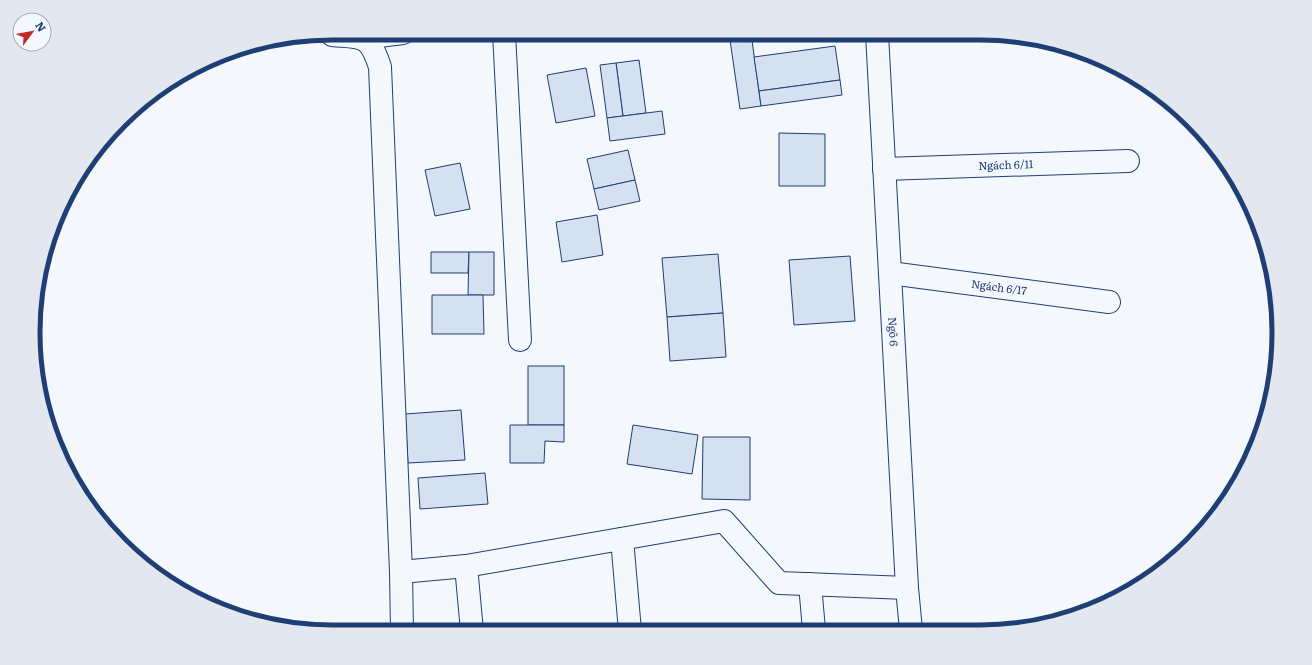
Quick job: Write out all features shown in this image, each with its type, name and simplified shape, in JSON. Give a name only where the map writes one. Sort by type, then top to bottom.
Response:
[{"type":"street","points":[[366,40],[370,43],[375,51],[380,66],[402,625]]},
{"type":"street","points":[[504,40],[520,340]]},
{"type":"street","name":"Ngõ 6","points":[[877,40],[907,588],[911,625]]},
{"type":"street","name":"Ngách 6/11","points":[[884,169],[1128,161]]},
{"type":"street","name":"Ngách 6/17","points":[[890,273],[1109,302]]},
{"type":"street","points":[[401,572],[466,566],[724,521],[779,583],[907,588]]},
{"type":"street","points":[[622,539],[630,625]]},
{"type":"street","points":[[466,566],[471,625]]},
{"type":"street","points":[[810,584],[814,625]]},
{"type":"building","points":[[730,40],[752,40],[761,106],[740,109]]},
{"type":"building","points":[[835,46],[840,80],[759,91],[754,57]]},
{"type":"building","points":[[639,60],[646,113],[623,116],[616,63]]},
{"type":"building","points":[[616,63],[623,116],[607,118],[600,65]]},
{"type":"building","points":[[586,68],[595,116],[556,123],[547,75]]},
{"type":"building","points":[[840,80],[842,95],[761,106],[759,91]]},
{"type":"building","points":[[662,111],[665,134],[610,141],[607,118]]},
{"type":"building","points":[[779,133],[825,134],[825,186],[779,186]]},
{"type":"building","points":[[628,150],[635,180],[594,189],[587,159]]},
{"type":"building","points":[[460,163],[470,209],[435,216],[425,170]]},
{"type":"building","points":[[635,180],[640,201],[599,210],[594,189]]},
{"type":"building","points":[[597,215],[603,255],[562,262],[556,222]]},
{"type":"building","points":[[431,252],[469,252],[468,273],[431,273]]},
{"type":"building","points":[[469,252],[494,252],[494,295],[468,295]]},
{"type":"building","points":[[718,254],[723,313],[667,317],[662,258]]},
{"type":"building","points":[[850,256],[855,321],[794,325],[789,260]]},
{"type":"building","points":[[432,295],[483,295],[484,334],[432,334]]},
{"type":"building","points":[[723,313],[726,357],[670,361],[667,317]]},
{"type":"building","points":[[528,366],[564,366],[564,425],[528,425]]},
{"type":"building","points":[[461,410],[465,460],[408,463],[405,414]]},
{"type":"building","points":[[510,425],[564,425],[564,442],[545,441],[544,463],[510,463]]},
{"type":"building","points":[[633,425],[698,435],[692,474],[627,464]]},
{"type":"building","points":[[703,437],[750,437],[750,500],[702,499]]},
{"type":"building","points":[[485,473],[488,504],[420,509],[418,478]]}]
